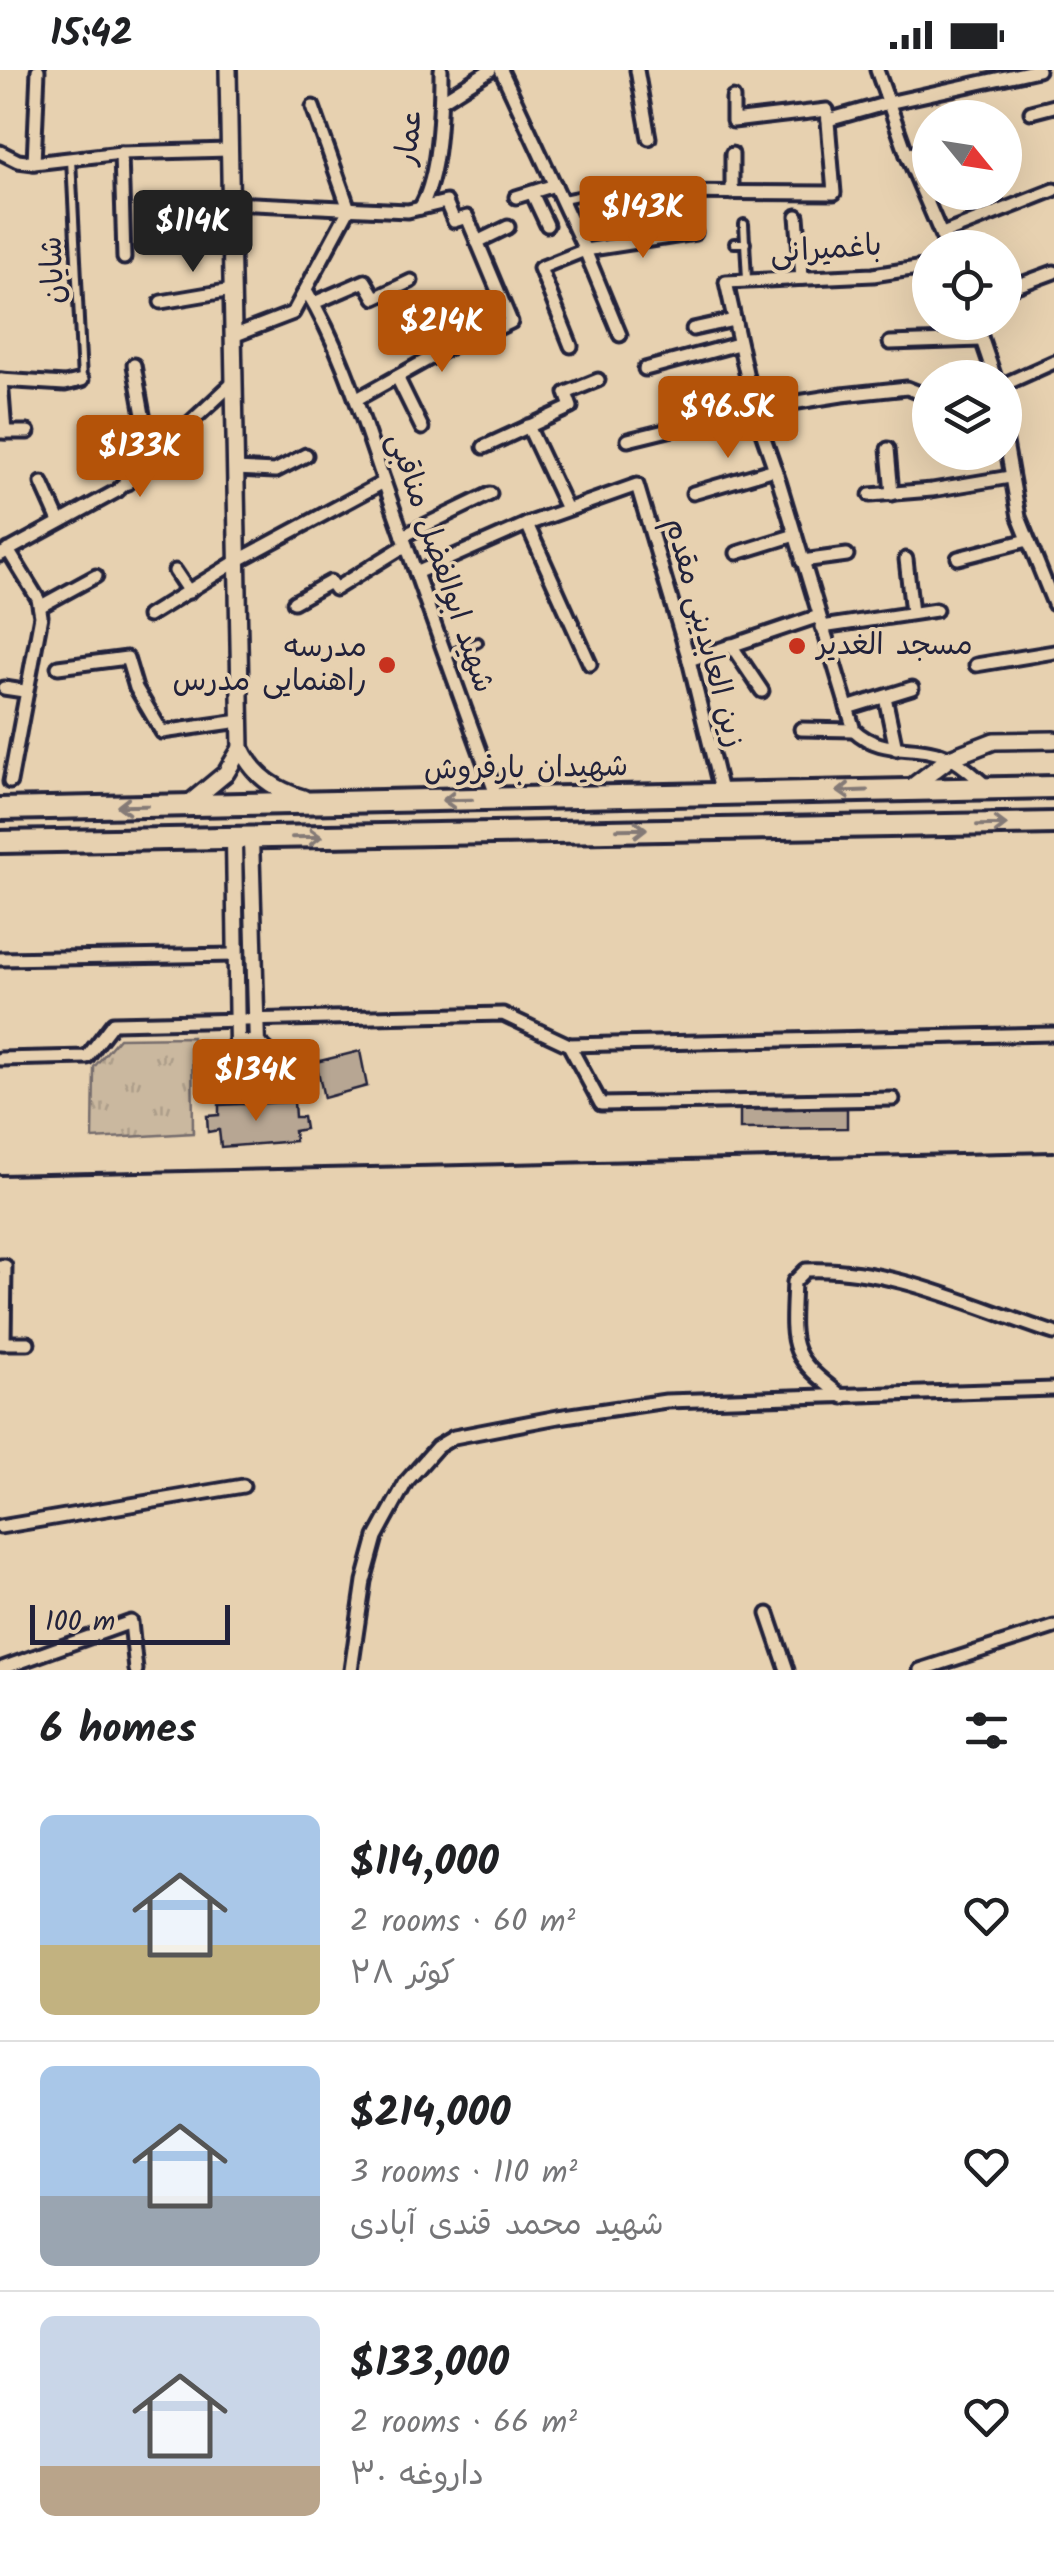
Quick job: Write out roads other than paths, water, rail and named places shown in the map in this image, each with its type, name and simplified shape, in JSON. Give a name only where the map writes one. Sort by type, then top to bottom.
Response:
[{"type":"highway","name":"شهیدان بارفروش","points":[[0,809],[1054,788]]},
{"type":"highway","points":[[752,795],[744,812],[754,829]]},
{"type":"highway","points":[[673,828],[683,813],[675,796]]},
{"type":"highway","name":"شهیدان بارفروش","points":[[0,842],[1054,823]]},
{"type":"main road","points":[[228,70],[241,748],[248,763],[272,786],[318,803]]},
{"type":"main road","points":[[908,790],[950,758],[994,742],[1054,740]]},
{"type":"main road","points":[[186,806],[226,773],[241,748]]},
{"type":"street","points":[[34,163],[38,70]]},
{"type":"street","name":"عمار","points":[[420,208],[429,191],[440,70]]},
{"type":"street","points":[[440,101],[490,70]]},
{"type":"street","points":[[501,70],[586,250],[620,335]]},
{"type":"street","points":[[637,70],[648,138]]},
{"type":"street","points":[[877,70],[906,155],[940,230]]},
{"type":"street","points":[[828,120],[1038,70]]},
{"type":"street","points":[[647,192],[834,193],[827,110],[734,122],[733,98]]},
{"type":"street","points":[[1031,112],[1054,106]]},
{"type":"street","points":[[233,336],[293,313],[348,209],[312,107]]},
{"type":"street","points":[[0,152],[18,161],[34,163],[121,153],[229,150]]},
{"type":"street","points":[[121,153],[124,258]]},
{"type":"street","points":[[906,155],[912,153]]},
{"type":"street","points":[[732,154],[732,193]]},
{"type":"street","points":[[516,197],[554,185]]},
{"type":"street","points":[[952,230],[1054,190]]},
{"type":"street","points":[[532,193],[547,225]]},
{"type":"street","points":[[230,203],[408,211],[446,202],[454,221],[467,217],[510,322],[476,339],[468,337],[358,398]]},
{"type":"street","points":[[796,216],[802,278]]},
{"type":"street","points":[[477,242],[508,227]]},
{"type":"street","points":[[571,346],[540,268],[586,250],[695,233]]},
{"type":"street","name":"باغمیرانی","points":[[734,320],[726,282],[912,268]]},
{"type":"street","points":[[1022,284],[1054,272]]},
{"type":"street","points":[[314,303],[365,281],[375,298],[411,281]]},
{"type":"street","points":[[161,302],[232,290]]},
{"type":"street","name":"شهید ابوالفضل مناقبی","points":[[306,290],[358,398],[404,541],[498,800]]},
{"type":"street","points":[[693,328],[734,320],[754,409],[854,730],[865,740],[950,758],[990,788]]},
{"type":"street","points":[[890,343],[982,340],[989,360]]},
{"type":"street","points":[[646,369],[738,344]]},
{"type":"street","points":[[1022,376],[1054,362]]},
{"type":"street","points":[[134,365],[151,459]]},
{"type":"street","points":[[397,377],[422,428]]},
{"type":"street","points":[[28,432],[2,432],[0,380],[65,384],[82,380]]},
{"type":"street","points":[[484,446],[571,406],[566,394],[598,380]]},
{"type":"street","points":[[10,782],[41,606],[4,552],[101,502],[128,483],[234,382]]},
{"type":"street","points":[[628,440],[754,409],[912,390]]},
{"type":"street","points":[[416,574],[567,510],[528,426]]},
{"type":"street","points":[[103,441],[128,483]]},
{"type":"street","points":[[888,449],[892,494]]},
{"type":"street","points":[[235,468],[275,471],[306,455]]},
{"type":"street","points":[[693,493],[774,469]]},
{"type":"street","points":[[1009,470],[1028,540],[1054,604]]},
{"type":"street","points":[[870,495],[946,488],[1010,476]]},
{"type":"street","points":[[148,616],[237,561],[384,482]]},
{"type":"street","points":[[42,483],[59,521]]},
{"type":"street","name":"زین العابدینی مقدم","points":[[567,510],[637,484],[690,660],[722,795]]},
{"type":"street","points":[[294,602],[330,582],[335,589],[404,541],[490,494]]},
{"type":"street","points":[[528,524],[590,664]]},
{"type":"street","points":[[737,554],[794,535]]},
{"type":"street","points":[[958,558],[1028,540]]},
{"type":"street","points":[[802,561],[847,555]]},
{"type":"street","points":[[906,559],[912,614]]},
{"type":"street","points":[[175,572],[189,592]]},
{"type":"street","points":[[41,606],[96,576]]},
{"type":"street","points":[[690,660],[820,621],[936,610]]},
{"type":"street","points":[[731,645],[762,691]]},
{"type":"street","points":[[976,665],[1054,652]]},
{"type":"street","points":[[58,668],[126,658],[136,688],[162,732],[240,721]]},
{"type":"street","points":[[4,688],[24,691]]},
{"type":"street","points":[[848,708],[912,688]]},
{"type":"street","points":[[884,697],[896,749]]},
{"type":"street","points":[[800,729],[854,730]]},
{"type":"street","points":[[237,1045],[235,955],[242,838]]},
{"type":"street","points":[[242,838],[255,955],[257,1045]]},
{"type":"street","points":[[0,958],[255,955]]},
{"type":"street","points":[[0,1059],[86,1057],[113,1023],[502,1014],[568,1045],[1054,1034]]},
{"type":"street","points":[[237,1045],[257,1045],[269,1054],[274,1071],[266,1087],[251,1095],[235,1092],[222,1072],[225,1056],[237,1045]]},
{"type":"street","points":[[568,1045],[601,1104],[894,1099]]},
{"type":"street","points":[[0,1266],[5,1266],[2,1343],[28,1343]]},
{"type":"street","points":[[843,1396],[811,1372],[795,1352],[794,1282],[806,1270],[832,1268],[886,1277],[1054,1332]]},
{"type":"street","points":[[350,1670],[364,1581],[376,1537],[406,1482],[437,1446],[472,1432],[666,1401],[1054,1389]]},
{"type":"street","points":[[0,1527],[243,1486]]},
{"type":"street","points":[[768,1614],[787,1670]]},
{"type":"street","points":[[0,1669],[131,1622],[136,1670]]},
{"type":"street","points":[[920,1670],[1054,1627]]},
{"type":"lane","name":"شایان","points":[[71,157],[82,380]]},
{"type":"lane","points":[[561,199],[598,192]]},
{"type":"lane","points":[[744,224],[748,281]]},
{"type":"lane","points":[[734,244],[746,243]]},
{"type":"lane","points":[[446,656],[478,642]]},
{"type":"railway","points":[[0,1175],[1054,1152]]},
{"type":"place","name":"مسجد الغدیر","points":[[797,646]]},
{"type":"place","name":"مدرسه راهنمایی مدرس","points":[[387,665]]}]
